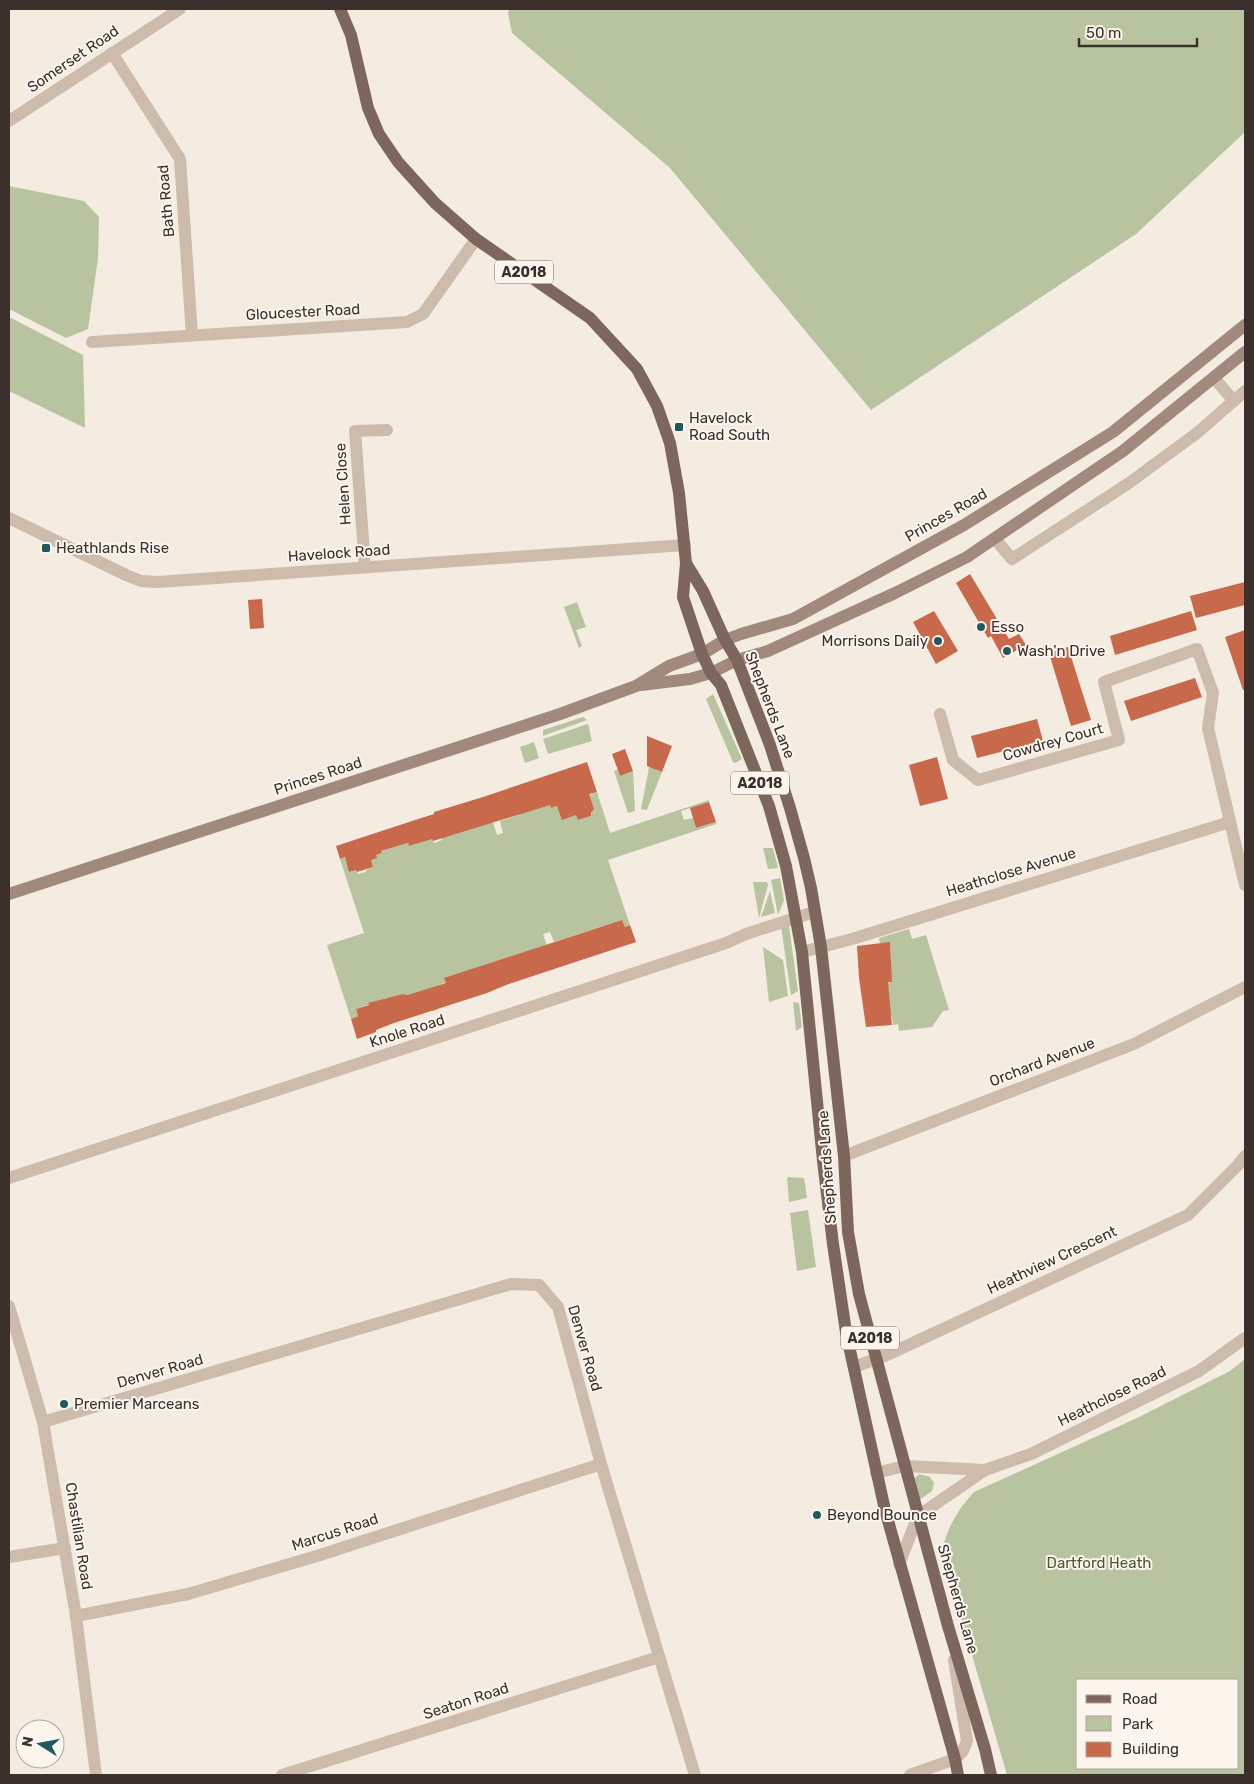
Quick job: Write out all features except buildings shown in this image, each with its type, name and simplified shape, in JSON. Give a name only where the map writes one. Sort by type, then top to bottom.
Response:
[{"type":"main road","name":"Shepherds Lane","points":[[340,9],[351,36],[368,108],[379,134],[398,162],[435,203],[476,239],[590,318],[637,369],[657,406],[670,443],[679,493],[685,545],[686,563],[683,597],[702,654],[711,673],[721,685],[769,806],[786,866],[802,952],[833,1244],[846,1332],[876,1473],[899,1564],[958,1775]]},
{"type":"main road","name":"Princes Road","points":[[636,686],[669,666],[702,654],[726,640],[792,619],[964,525],[1113,432],[1245,325]]},
{"type":"main road","name":"Princes Road","points":[[9,894],[544,719],[636,686],[711,673],[737,660],[768,651],[895,593],[967,556],[995,539],[1123,451],[1245,352]]},
{"type":"main road","name":"Shepherds Lane","points":[[686,563],[703,592],[737,660],[770,745],[790,808],[811,888],[821,947],[844,1156],[848,1232],[859,1294],[948,1626],[985,1749],[990,1775]]},
{"type":"street","name":"Somerset Road","points":[[9,121],[180,9]]},
{"type":"street","name":"Bath Road","points":[[112,53],[180,159],[192,335]]},
{"type":"street","name":"Gloucester Road","points":[[92,342],[407,322],[423,314],[476,239]]},
{"type":"street","points":[[1214,378],[1234,402]]},
{"type":"street","points":[[995,539],[1012,559],[1129,482],[1197,433],[1245,392]]},
{"type":"street","name":"Helen Close","points":[[365,567],[356,431],[387,430]]},
{"type":"street","name":"Havelock Road","points":[[9,518],[126,575],[141,581],[158,582],[685,545]]},
{"type":"street","name":"Cowdrey Court","points":[[940,714],[953,760],[978,780],[1119,740],[1104,682],[1197,649],[1213,693],[1208,728],[1230,822]]},
{"type":"street","points":[[1230,822],[1245,885]]},
{"type":"street","name":"Heathclose Avenue","points":[[802,952],[1230,822]]},
{"type":"street","name":"Knole Road","points":[[9,1178],[717,946],[746,934],[814,912]]},
{"type":"street","name":"Orchard Avenue","points":[[844,1156],[1134,1044],[1245,987]]},
{"type":"street","name":"Heathview Crescent","points":[[854,1367],[876,1359],[1188,1215],[1245,1156]]},
{"type":"street","name":"Denver Road","points":[[43,1422],[511,1284],[539,1285],[558,1306],[601,1464],[696,1775]]},
{"type":"street","name":"Chastilian Road","points":[[9,1306],[43,1422],[76,1616],[96,1775]]},
{"type":"street","name":"Heathclose Road","points":[[918,1516],[986,1470],[1031,1454],[1199,1371],[1245,1338]]},
{"type":"street","name":"Marcus Road","points":[[76,1616],[188,1594],[316,1556],[601,1464]]},
{"type":"street","name":"Heathclose Road","points":[[876,1473],[904,1466],[986,1470]]},
{"type":"street","points":[[899,1564],[918,1516]]},
{"type":"street","points":[[9,1557],[65,1548]]},
{"type":"street","points":[[910,1775],[955,1759],[967,1741],[948,1626]]},
{"type":"street","name":"Seaton Road","points":[[282,1775],[659,1657]]},
{"type":"green space","points":[[509,9],[1245,9],[1245,132],[1136,234],[871,410],[670,168],[512,33]]},
{"type":"green space","points":[[9,186],[84,201],[99,217],[98,258],[88,329],[66,338],[9,309]]},
{"type":"green space","points":[[9,317],[83,355],[85,428],[9,391]]},
{"type":"green space","points":[[577,602],[586,627],[576,630],[582,646],[579,648],[564,607]]},
{"type":"green space","points":[[713,694],[742,759],[735,763],[706,699]]},
{"type":"green space","points":[[583,717],[587,720],[543,736],[543,730]]},
{"type":"green space","points":[[588,724],[592,741],[548,754],[543,739]]},
{"type":"green space","points":[[534,742],[539,758],[525,763],[520,747]]},
{"type":"green space","points":[[647,758],[656,762],[656,770],[662,772],[647,810],[641,809],[649,768]]},
{"type":"green space","points":[[618,770],[620,776],[633,771],[635,811],[628,813],[614,771]]},
{"type":"green space","points":[[597,792],[610,833],[709,800],[709,802],[681,811],[684,820],[693,818],[696,828],[716,822],[716,824],[608,860],[630,925],[625,927],[622,920],[554,942],[550,932],[543,934],[547,946],[447,993],[444,983],[433,987],[434,991],[431,992],[437,1010],[432,1011],[428,998],[403,994],[395,997],[394,1005],[399,1021],[394,1023],[386,998],[356,1009],[358,1016],[351,1019],[327,945],[364,933],[340,859],[345,857],[350,872],[356,870],[358,874],[366,872],[366,870],[373,867],[371,860],[376,855],[382,853],[381,851],[408,843],[409,846],[416,844],[410,822],[432,839],[434,843],[442,840],[440,832],[491,816],[497,835],[503,833],[500,821],[519,815],[516,807],[550,805],[551,808],[557,806],[576,815],[578,820],[591,816],[592,810],[584,796]]},
{"type":"green space","points":[[763,848],[773,848],[778,868],[768,869]]},
{"type":"green space","points":[[780,878],[784,900],[778,915],[771,880]]},
{"type":"green space","points":[[753,882],[767,882],[768,885],[759,918]]},
{"type":"green space","points":[[770,891],[775,913],[761,917]]},
{"type":"green space","points":[[781,926],[789,926],[798,991],[791,995]]},
{"type":"green space","points":[[909,929],[912,939],[926,935],[949,1010],[943,1011],[932,1027],[899,1031],[898,1024],[893,1025],[892,1016],[886,1016],[878,983],[892,982],[885,962],[891,961],[890,943],[880,944],[879,938]]},
{"type":"green space","points":[[763,947],[783,960],[788,996],[769,1002]]},
{"type":"green space","points":[[793,1002],[799,1003],[802,1027],[796,1031]]},
{"type":"green space","points":[[788,1177],[804,1178],[807,1198],[789,1202]]},
{"type":"green space","points":[[808,1210],[816,1267],[797,1271],[790,1213]]},
{"type":"green space","name":"Dartford Heath","points":[[1245,1359],[1245,1775],[1007,1775],[942,1552],[946,1535],[953,1520],[974,1492],[1137,1418],[1230,1371]]},
{"type":"green space","points":[[919,1474],[930,1477],[934,1483],[932,1491],[918,1501],[914,1479]]},
{"type":"place","name":"Havelock Road South","points":[[679,427]]},
{"type":"place","name":"Heathlands Rise","points":[[46,548]]},
{"type":"place","name":"Esso","points":[[981,627]]},
{"type":"place","name":"Morrisons Daily","points":[[938,641]]},
{"type":"place","name":"Wash'n Drive","points":[[1007,651]]},
{"type":"place","name":"Premier Marceans","points":[[64,1404]]},
{"type":"place","name":"Beyond Bounce","points":[[817,1515]]}]
